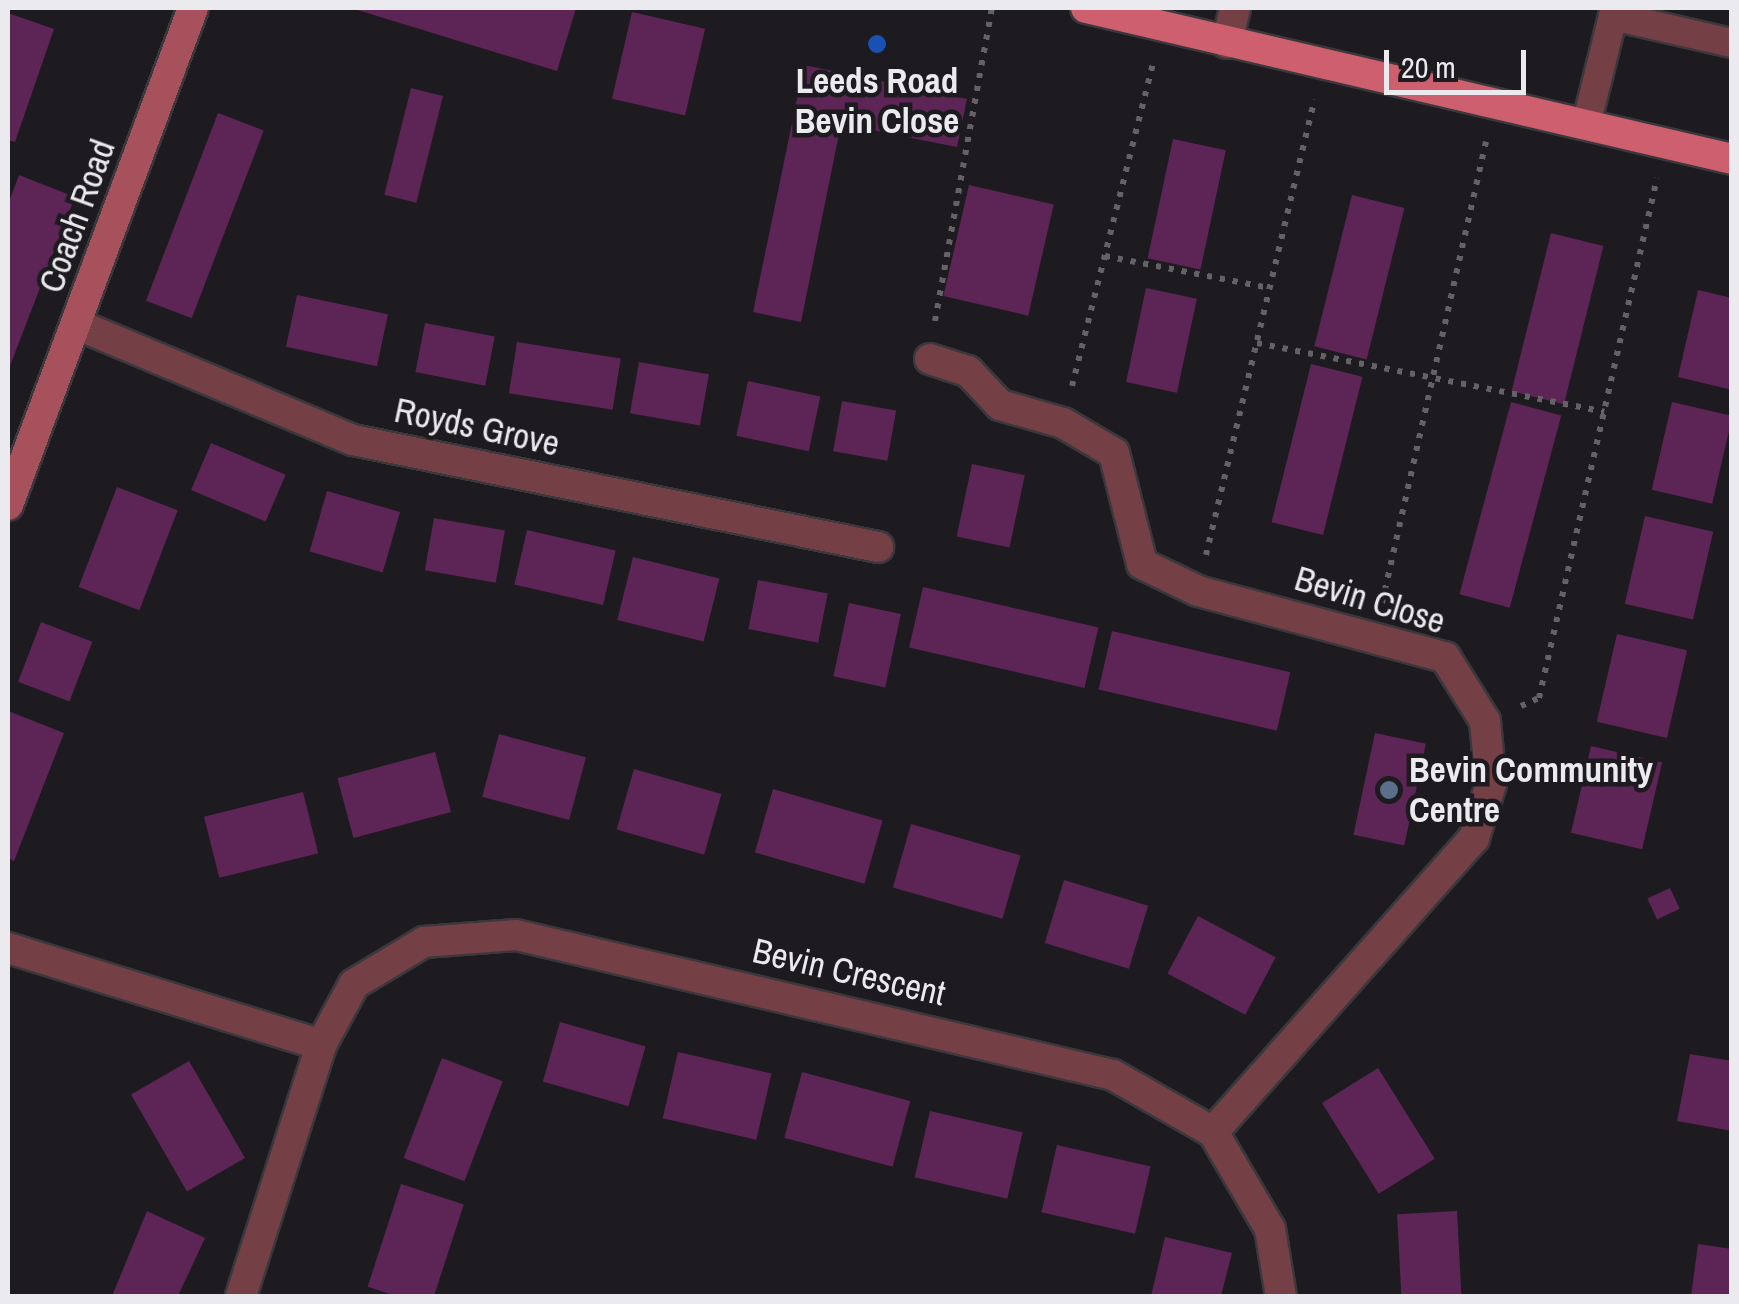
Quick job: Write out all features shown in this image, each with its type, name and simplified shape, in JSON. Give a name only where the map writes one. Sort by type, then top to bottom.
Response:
[{"type":"main road","points":[[1086,8],[1732,159]]},
{"type":"street","name":"Coach Road","points":[[8,505],[78,326],[193,8]]},
{"type":"street","points":[[1227,43],[1235,8]]},
{"type":"street","name":"Royds Grove","points":[[78,326],[353,440],[878,547]]},
{"type":"street","name":"Bevin Close","points":[[930,359],[968,371],[1000,405],[1063,423],[1114,454],[1142,564],[1198,592],[1375,633],[1445,657],[1485,721],[1491,784],[1474,838],[1213,1132]]},
{"type":"street","name":"Bevin Crescent","points":[[241,1296],[320,1045],[354,984],[424,942],[516,935],[1113,1075],[1213,1132],[1270,1229],[1281,1296]]},
{"type":"street","points":[[8,948],[320,1045]]},
{"type":"lane","points":[[1586,125],[1613,16],[1732,43]]},
{"type":"path","points":[[930,359],[992,8]]},
{"type":"path","points":[[1063,423],[1162,28]]},
{"type":"path","points":[[1198,592],[1322,64]]},
{"type":"path","points":[[1375,633],[1494,104]]},
{"type":"path","points":[[1485,721],[1539,698],[1665,143]]},
{"type":"path","points":[[1105,256],[1269,288]]},
{"type":"path","points":[[1257,342],[1604,412]]},
{"type":"building","points":[[351,8],[576,8],[557,71]]},
{"type":"building","points":[[632,12],[705,29],[685,116],[612,99]]},
{"type":"building","points":[[8,13],[54,29],[15,142],[8,140]]},
{"type":"building","points":[[804,65],[967,99],[957,147],[841,124],[801,322],[753,312]]},
{"type":"building","points":[[411,88],[443,96],[416,203],[384,195]]},
{"type":"building","points":[[218,113],[264,131],[192,318],[146,301]]},
{"type":"building","points":[[1173,139],[1226,150],[1200,270],[1148,258]]},
{"type":"building","points":[[19,175],[75,197],[8,371],[8,204]]},
{"type":"building","points":[[969,185],[1054,205],[1028,316],[943,296]]},
{"type":"building","points":[[1352,195],[1404,208],[1367,359],[1314,346]]},
{"type":"building","points":[[1551,233],[1603,246],[1564,404],[1512,391]]},
{"type":"building","points":[[1146,288],[1197,299],[1177,393],[1126,382]]},
{"type":"building","points":[[1698,290],[1732,298],[1732,390],[1678,377]]},
{"type":"building","points":[[297,295],[388,314],[377,366],[286,347]]},
{"type":"building","points":[[425,323],[495,337],[485,386],[415,372]]},
{"type":"building","points":[[517,342],[621,358],[613,410],[509,393]]},
{"type":"building","points":[[639,362],[709,374],[700,426],[630,413]]},
{"type":"building","points":[[1311,364],[1362,377],[1323,535],[1272,522]]},
{"type":"building","points":[[748,381],[820,396],[809,451],[736,436]]},
{"type":"building","points":[[842,401],[896,411],[887,461],[833,451]]},
{"type":"building","points":[[1511,402],[1561,415],[1510,608],[1459,594]]},
{"type":"building","points":[[1672,402],[1732,416],[1712,504],[1652,490]]},
{"type":"building","points":[[211,443],[286,475],[266,522],[191,490]]},
{"type":"building","points":[[972,464],[1025,475],[1009,548],[957,536]]},
{"type":"building","points":[[117,487],[178,510],[139,610],[79,587]]},
{"type":"building","points":[[327,491],[400,512],[383,573],[310,552]]},
{"type":"building","points":[[1645,516],[1713,532],[1693,619],[1625,604]]},
{"type":"building","points":[[434,518],[505,531],[496,583],[425,570]]},
{"type":"building","points":[[527,530],[616,550],[603,605],[514,585]]},
{"type":"building","points":[[633,557],[719,579],[704,642],[617,620]]},
{"type":"building","points":[[758,580],[828,594],[818,643],[748,629]]},
{"type":"building","points":[[923,587],[1098,627],[1084,688],[909,647]]},
{"type":"building","points":[[849,603],[901,614],[885,687],[833,676]]},
{"type":"building","points":[[41,622],[92,642],[69,701],[18,682]]},
{"type":"building","points":[[1112,631],[1290,672],[1277,731],[1099,689]]},
{"type":"building","points":[[1617,634],[1687,650],[1667,738],[1597,722]]},
{"type":"building","points":[[8,711],[64,733],[14,861],[8,858]]},
{"type":"building","name":"Bevin Community Centre","points":[[1375,733],[1426,744],[1404,846],[1353,835]]},
{"type":"building","points":[[499,734],[586,757],[569,820],[482,797]]},
{"type":"building","points":[[1591,746],[1662,762],[1642,849],[1571,833]]},
{"type":"building","points":[[435,752],[451,812],[353,838],[337,778]]},
{"type":"building","points":[[634,769],[721,794],[704,855],[617,830]]},
{"type":"building","points":[[773,789],[883,820],[864,884],[755,852]]},
{"type":"building","points":[[303,792],[318,853],[219,878],[204,817]]},
{"type":"building","points":[[911,824],[1021,855],[1002,919],[893,887]]},
{"type":"building","points":[[1064,880],[1148,906],[1129,969],[1045,943]]},
{"type":"building","points":[[1670,888],[1680,909],[1657,919],[1647,899]]},
{"type":"building","points":[[1198,916],[1276,957],[1245,1015],[1167,973]]},
{"type":"building","points":[[560,1022],[646,1047],[628,1106],[543,1082]]},
{"type":"building","points":[[678,1052],[772,1074],[756,1140],[663,1118]]},
{"type":"building","points":[[1690,1054],[1732,1061],[1732,1131],[1677,1121]]},
{"type":"building","points":[[442,1058],[503,1081],[464,1181],[404,1158]]},
{"type":"building","points":[[189,1061],[245,1158],[187,1191],[131,1094]]},
{"type":"building","points":[[1378,1068],[1435,1159],[1379,1194],[1322,1103]]},
{"type":"building","points":[[802,1072],[910,1101],[893,1167],[784,1138]]},
{"type":"building","points":[[930,1111],[1023,1132],[1007,1199],[915,1177]]},
{"type":"building","points":[[1057,1145],[1151,1167],[1135,1234],[1041,1212]]},
{"type":"building","points":[[401,1184],[464,1204],[434,1296],[396,1296],[368,1287]]},
{"type":"building","points":[[147,1211],[205,1238],[178,1296],[112,1296]]},
{"type":"building","points":[[1457,1211],[1461,1296],[1401,1296],[1397,1214]]},
{"type":"building","points":[[1165,1237],[1232,1253],[1221,1296],[1151,1296]]},
{"type":"building","points":[[1698,1244],[1732,1249],[1732,1296],[1691,1296]]},
{"type":"place","name":"Leeds Road Bevin Close","points":[[877,44]]},
{"type":"place","name":"Bevin Community Centre","points":[[1389,790]]}]
